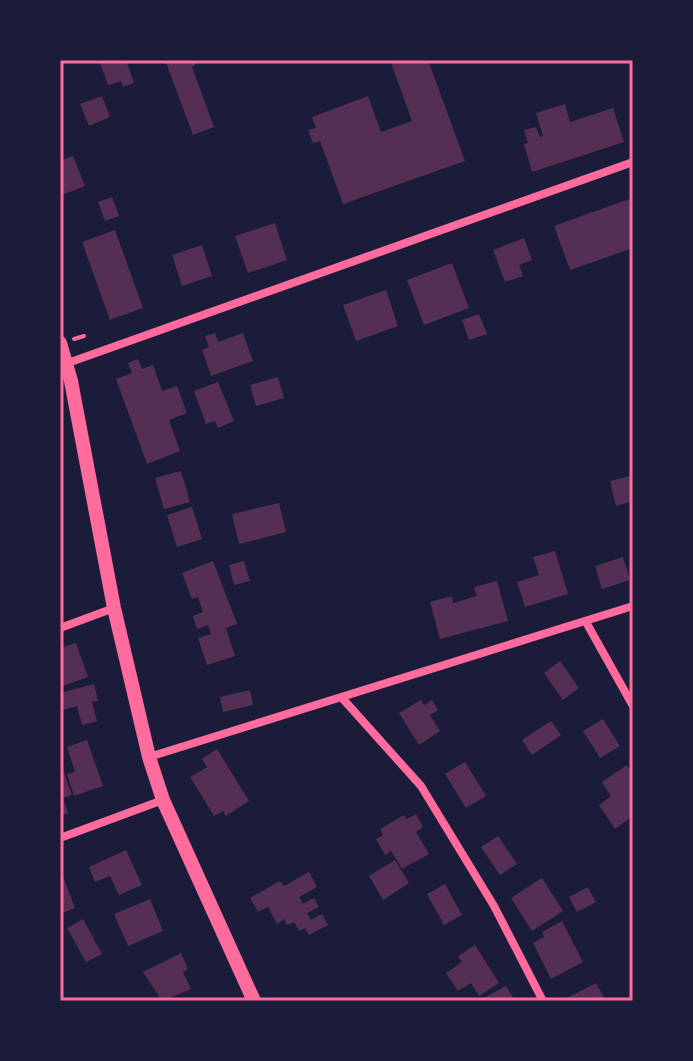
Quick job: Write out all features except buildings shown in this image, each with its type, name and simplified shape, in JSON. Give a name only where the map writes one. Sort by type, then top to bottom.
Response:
[{"type":"street","points":[[63,365],[633,162]]},
{"type":"street","points":[[60,343],[114,608],[149,757],[163,800],[254,1001]]},
{"type":"street","points":[[149,757],[278,715],[343,699],[633,606]]},
{"type":"street","points":[[60,628],[114,608]]},
{"type":"street","points":[[586,622],[633,706]]},
{"type":"street","points":[[343,699],[421,786],[494,906],[543,1001]]},
{"type":"street","points":[[60,838],[163,800]]}]
